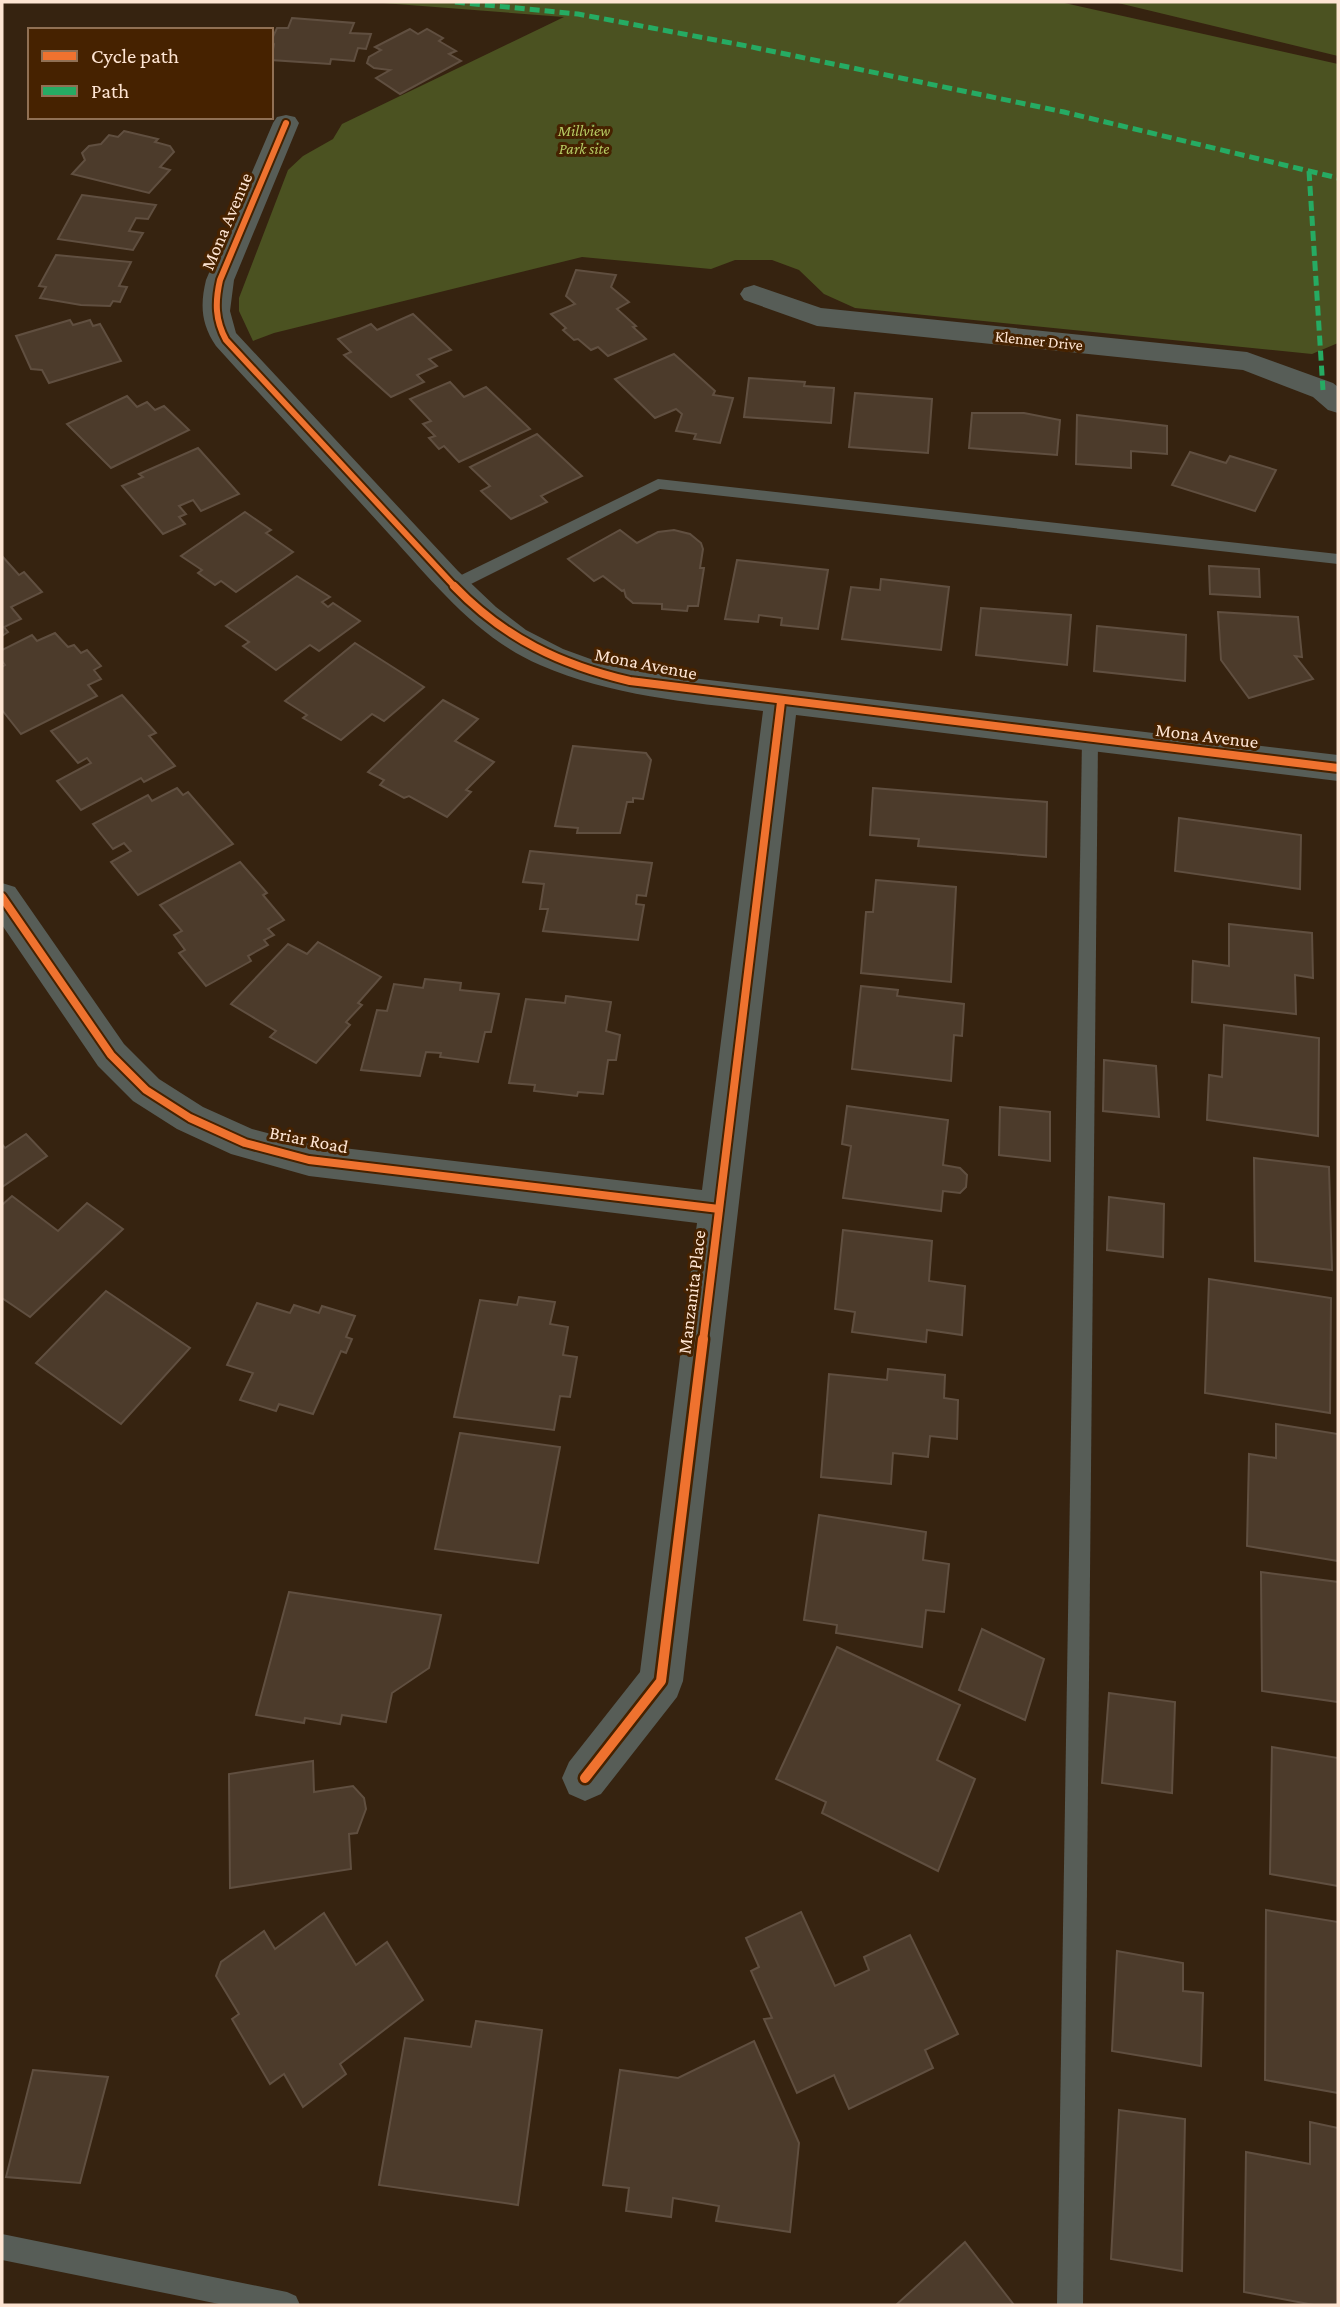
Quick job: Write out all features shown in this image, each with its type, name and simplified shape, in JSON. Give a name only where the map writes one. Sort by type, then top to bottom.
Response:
[{"type":"street","name":"Mona Avenue","points":[[286,123],[220,280],[215,299],[219,329],[455,585],[497,626],[525,643],[593,672],[650,685],[1338,768]]},
{"type":"street","name":"Klenner Drive","points":[[754,294],[817,317],[1247,361],[1331,396]]},
{"type":"street","name":"Manzanita Place","points":[[585,1778],[661,1681],[781,702]]},
{"type":"street","name":"Briar Road","points":[[2,897],[111,1055],[146,1090],[190,1118],[245,1143],[309,1160],[719,1209]]},
{"type":"lane","points":[[455,585],[658,485],[1338,559]]},
{"type":"lane","points":[[1070,2305],[1090,739]]},
{"type":"lane","points":[[2,2247],[287,2305]]},
{"type":"green space","name":"Millview Park site","points":[[370,2],[1060,2],[1338,64],[1338,343],[1312,354],[855,308],[824,294],[799,270],[772,260],[735,260],[711,269],[582,257],[274,333],[253,341],[239,311],[239,298],[288,170],[303,156],[333,139],[342,124],[564,17]]},
{"type":"green space","points":[[1114,2],[1338,2],[1338,56]]},
{"type":"building","points":[[292,18],[354,23],[350,33],[371,34],[366,49],[358,48],[354,61],[331,59],[330,64],[273,60],[273,37],[277,28],[288,28]]},
{"type":"building","points":[[410,29],[418,34],[427,29],[443,38],[439,41],[456,51],[449,54],[461,61],[400,94],[376,78],[390,70],[374,68],[367,63],[369,57],[381,50],[375,47]]},
{"type":"building","points":[[124,131],[158,139],[155,142],[170,146],[174,152],[160,167],[170,170],[149,193],[72,174],[85,160],[82,153],[89,146],[101,144],[109,135],[118,137]]},
{"type":"building","points":[[82,195],[156,205],[148,219],[136,218],[129,231],[143,233],[133,250],[58,239]]},
{"type":"building","points":[[56,255],[131,262],[119,286],[127,287],[120,302],[113,301],[110,306],[81,305],[40,298],[46,287],[39,286]]},
{"type":"building","points":[[576,270],[616,275],[611,287],[629,302],[617,309],[646,339],[608,356],[598,347],[591,350],[563,330],[566,328],[551,314],[575,304],[566,296]]},
{"type":"building","points":[[413,314],[451,350],[429,359],[437,366],[417,375],[424,382],[391,397],[344,355],[351,352],[338,339],[371,324],[377,330]]},
{"type":"building","points":[[70,320],[73,325],[90,320],[93,326],[100,324],[121,361],[49,383],[42,370],[31,369],[16,336]]},
{"type":"building","points":[[674,354],[715,391],[713,395],[733,398],[720,443],[694,439],[696,434],[676,431],[682,414],[676,409],[655,418],[615,379]]},
{"type":"building","points":[[749,378],[805,382],[804,386],[834,388],[831,423],[744,417]]},
{"type":"building","points":[[450,382],[464,397],[486,387],[530,429],[459,462],[444,446],[439,449],[429,438],[435,436],[423,424],[431,421],[410,399]]},
{"type":"building","points":[[855,393],[932,399],[928,453],[849,447]]},
{"type":"building","points":[[127,396],[137,407],[147,402],[155,410],[164,406],[189,430],[111,468],[67,424]]},
{"type":"building","points":[[972,413],[1024,413],[1060,420],[1057,455],[969,448]]},
{"type":"building","points":[[1077,415],[1167,426],[1167,454],[1131,451],[1131,468],[1076,464]]},
{"type":"building","points":[[537,434],[582,476],[541,496],[547,502],[511,519],[481,491],[490,486],[470,467]]},
{"type":"building","points":[[198,448],[239,494],[201,511],[193,500],[179,506],[186,514],[179,517],[185,524],[163,534],[122,486],[143,477],[139,474]]},
{"type":"building","points":[[1190,452],[1226,463],[1230,456],[1276,470],[1255,511],[1172,485]]},
{"type":"building","points":[[245,512],[271,530],[266,533],[293,552],[236,592],[221,581],[215,585],[198,573],[202,570],[181,556]]},
{"type":"building","points":[[620,530],[637,543],[658,532],[674,530],[690,534],[701,543],[703,549],[700,568],[704,568],[698,606],[688,606],[687,611],[662,609],[662,604],[633,603],[626,597],[624,590],[603,576],[594,581],[568,559]]},
{"type":"building","points":[[2,556],[19,575],[24,572],[42,592],[11,607],[21,619],[4,627],[8,632],[2,636]]},
{"type":"building","points":[[737,560],[828,570],[818,629],[781,625],[782,618],[759,615],[758,622],[725,619]]},
{"type":"building","points":[[1209,566],[1259,569],[1260,597],[1210,594]]},
{"type":"building","points":[[297,576],[330,597],[322,602],[328,607],[333,603],[360,621],[319,651],[310,645],[276,670],[243,646],[249,642],[226,626]]},
{"type":"building","points":[[881,579],[949,587],[941,650],[842,639],[851,587],[880,590]]},
{"type":"building","points":[[981,608],[1071,615],[1067,665],[976,655]]},
{"type":"building","points":[[1218,612],[1298,617],[1302,657],[1295,656],[1313,679],[1249,698],[1221,660]]},
{"type":"building","points":[[1097,626],[1186,635],[1185,681],[1094,671]]},
{"type":"building","points":[[55,633],[68,647],[74,645],[81,653],[87,650],[101,666],[94,670],[101,679],[88,685],[97,696],[21,734],[2,710],[2,667],[5,665],[2,661],[2,650],[32,635],[37,641]]},
{"type":"building","points":[[355,643],[424,687],[384,721],[372,714],[341,740],[303,718],[307,715],[285,701]]},
{"type":"building","points":[[122,695],[156,733],[149,736],[175,766],[144,782],[141,778],[81,810],[57,781],[91,763],[87,758],[78,763],[51,731]]},
{"type":"building","points":[[443,700],[478,719],[455,741],[494,762],[466,790],[471,792],[447,817],[409,796],[404,798],[380,785],[384,780],[368,772]]},
{"type":"building","points":[[573,746],[646,753],[651,760],[643,799],[633,798],[633,802],[627,802],[620,833],[577,833],[578,828],[555,826]]},
{"type":"building","points":[[177,788],[183,795],[188,792],[233,844],[138,895],[111,862],[131,851],[124,843],[113,849],[93,824],[148,795],[152,801]]},
{"type":"building","points":[[873,788],[1047,802],[1046,857],[918,846],[919,839],[870,835]]},
{"type":"building","points":[[1179,818],[1301,835],[1300,889],[1175,871]]},
{"type":"building","points":[[530,851],[652,863],[646,896],[637,895],[636,904],[644,905],[638,940],[543,931],[548,909],[540,909],[544,884],[523,882]]},
{"type":"building","points":[[240,862],[267,893],[263,895],[284,920],[268,929],[274,935],[264,940],[268,945],[248,956],[251,961],[206,986],[179,953],[185,950],[174,935],[182,931],[160,905]]},
{"type":"building","points":[[876,880],[956,887],[951,982],[861,973],[866,912],[873,912]]},
{"type":"building","points":[[1229,924],[1312,933],[1313,978],[1295,975],[1296,1014],[1192,1002],[1193,961],[1229,966]]},
{"type":"building","points":[[318,942],[381,977],[358,1003],[362,1005],[346,1022],[350,1025],[316,1063],[270,1037],[276,1031],[231,1004],[288,944],[307,954]]},
{"type":"building","points":[[425,979],[461,983],[460,990],[499,994],[491,1032],[485,1032],[478,1062],[440,1057],[441,1053],[426,1052],[420,1076],[361,1070],[377,1010],[387,1011],[394,984],[423,988]]},
{"type":"building","points":[[861,986],[898,990],[897,996],[964,1004],[962,1036],[954,1035],[951,1081],[852,1069]]},
{"type":"building","points":[[566,996],[611,1002],[606,1031],[620,1035],[616,1060],[608,1060],[603,1094],[578,1092],[577,1096],[534,1091],[535,1085],[509,1083],[526,999],[565,1003]]},
{"type":"building","points":[[1224,1025],[1319,1038],[1318,1136],[1207,1120],[1209,1075],[1222,1077]]},
{"type":"building","points":[[1104,1060],[1156,1066],[1159,1117],[1103,1111]]},
{"type":"building","points":[[847,1106],[948,1120],[943,1165],[960,1168],[967,1175],[966,1187],[960,1193],[943,1191],[941,1211],[843,1198],[851,1146],[842,1144]]},
{"type":"building","points":[[1000,1107],[1050,1112],[1050,1161],[999,1155]]},
{"type":"building","points":[[26,1134],[47,1156],[2,1187],[2,1144],[5,1148]]},
{"type":"building","points":[[1254,1158],[1329,1167],[1332,1270],[1255,1261]]},
{"type":"building","points":[[12,1196],[58,1231],[87,1203],[123,1229],[30,1317],[2,1298],[2,1205]]},
{"type":"building","points":[[1109,1197],[1164,1204],[1163,1257],[1107,1250]]},
{"type":"building","points":[[843,1230],[932,1241],[929,1281],[965,1286],[962,1335],[927,1330],[926,1342],[852,1332],[855,1312],[835,1309]]},
{"type":"building","points":[[1209,1279],[1331,1298],[1330,1413],[1205,1393]]},
{"type":"building","points":[[106,1291],[190,1348],[121,1424],[36,1363]]},
{"type":"building","points":[[519,1297],[555,1302],[550,1324],[568,1327],[563,1355],[577,1357],[570,1397],[560,1396],[554,1430],[454,1417],[480,1300],[517,1305]]},
{"type":"building","points":[[257,1303],[290,1313],[294,1305],[319,1313],[322,1306],[355,1316],[346,1337],[352,1339],[346,1353],[341,1351],[313,1414],[279,1404],[276,1411],[240,1400],[253,1373],[227,1365]]},
{"type":"building","points":[[888,1369],[945,1375],[944,1398],[958,1400],[957,1439],[930,1436],[928,1457],[893,1453],[891,1484],[821,1477],[829,1374],[887,1380]]},
{"type":"building","points":[[1276,1424],[1338,1434],[1338,1561],[1247,1546],[1249,1454],[1276,1458]]},
{"type":"building","points":[[460,1433],[560,1447],[538,1563],[435,1549]]},
{"type":"building","points":[[819,1515],[926,1532],[923,1560],[949,1564],[944,1612],[926,1610],[922,1647],[836,1633],[837,1625],[804,1620]]},
{"type":"building","points":[[1261,1572],[1338,1582],[1338,1702],[1262,1691]]},
{"type":"building","points":[[289,1592],[441,1615],[429,1668],[392,1693],[386,1722],[342,1715],[340,1724],[305,1718],[304,1723],[256,1715]]},
{"type":"building","points":[[982,1629],[1044,1659],[1025,1720],[959,1690]]},
{"type":"building","points":[[837,1647],[960,1705],[937,1760],[975,1779],[938,1871],[822,1813],[826,1802],[776,1779]]},
{"type":"building","points":[[1109,1693],[1175,1702],[1172,1793],[1102,1783]]},
{"type":"building","points":[[1272,1747],[1338,1758],[1338,1886],[1270,1874]]},
{"type":"building","points":[[313,1761],[314,1792],[353,1786],[364,1798],[366,1809],[357,1833],[349,1834],[351,1869],[230,1888],[229,1774]]},
{"type":"building","points":[[1266,1910],[1338,1922],[1338,2093],[1265,2080]]},
{"type":"building","points":[[801,1912],[835,1986],[869,1970],[864,1957],[910,1935],[958,2034],[925,2050],[933,2068],[849,2109],[834,2075],[797,2093],[764,2019],[772,2018],[751,1971],[759,1967],[746,1938]]},
{"type":"building","points":[[324,1913],[356,1965],[387,1942],[423,2000],[340,2064],[346,2074],[303,2107],[284,2074],[270,2084],[232,2019],[239,2014],[216,1976],[221,1962],[264,1931],[275,1949]]},
{"type":"building","points":[[1117,1951],[1183,1963],[1183,1991],[1203,1993],[1201,2066],[1112,2051]]},
{"type":"building","points":[[476,2021],[542,2030],[518,2205],[379,2185],[405,2038],[471,2047]]},
{"type":"building","points":[[754,2041],[799,2143],[790,2232],[716,2221],[719,2206],[673,2198],[671,2217],[626,2211],[629,2188],[603,2185],[620,2070],[678,2078]]},
{"type":"building","points":[[33,2070],[108,2077],[80,2183],[6,2177]]},
{"type":"building","points":[[1119,2110],[1185,2119],[1182,2271],[1111,2259]]},
{"type":"building","points":[[1310,2122],[1338,2128],[1338,2305],[1314,2305],[1244,2292],[1246,2152],[1310,2164]]},
{"type":"building","points":[[965,2242],[1014,2305],[896,2305]]},
{"type":"marked path","points":[[455,2],[578,14],[747,46],[1064,112],[1338,178]]},
{"type":"marked path","points":[[1309,171],[1323,390]]},
{"type":"cycle path","points":[[286,123],[220,280],[216,311],[222,333],[459,592],[515,638],[571,665],[650,685],[1338,768]]},
{"type":"cycle path","points":[[585,1778],[661,1681],[781,702]]},
{"type":"cycle path","points":[[2,897],[111,1055],[146,1090],[190,1118],[245,1143],[309,1160],[719,1209]]}]
